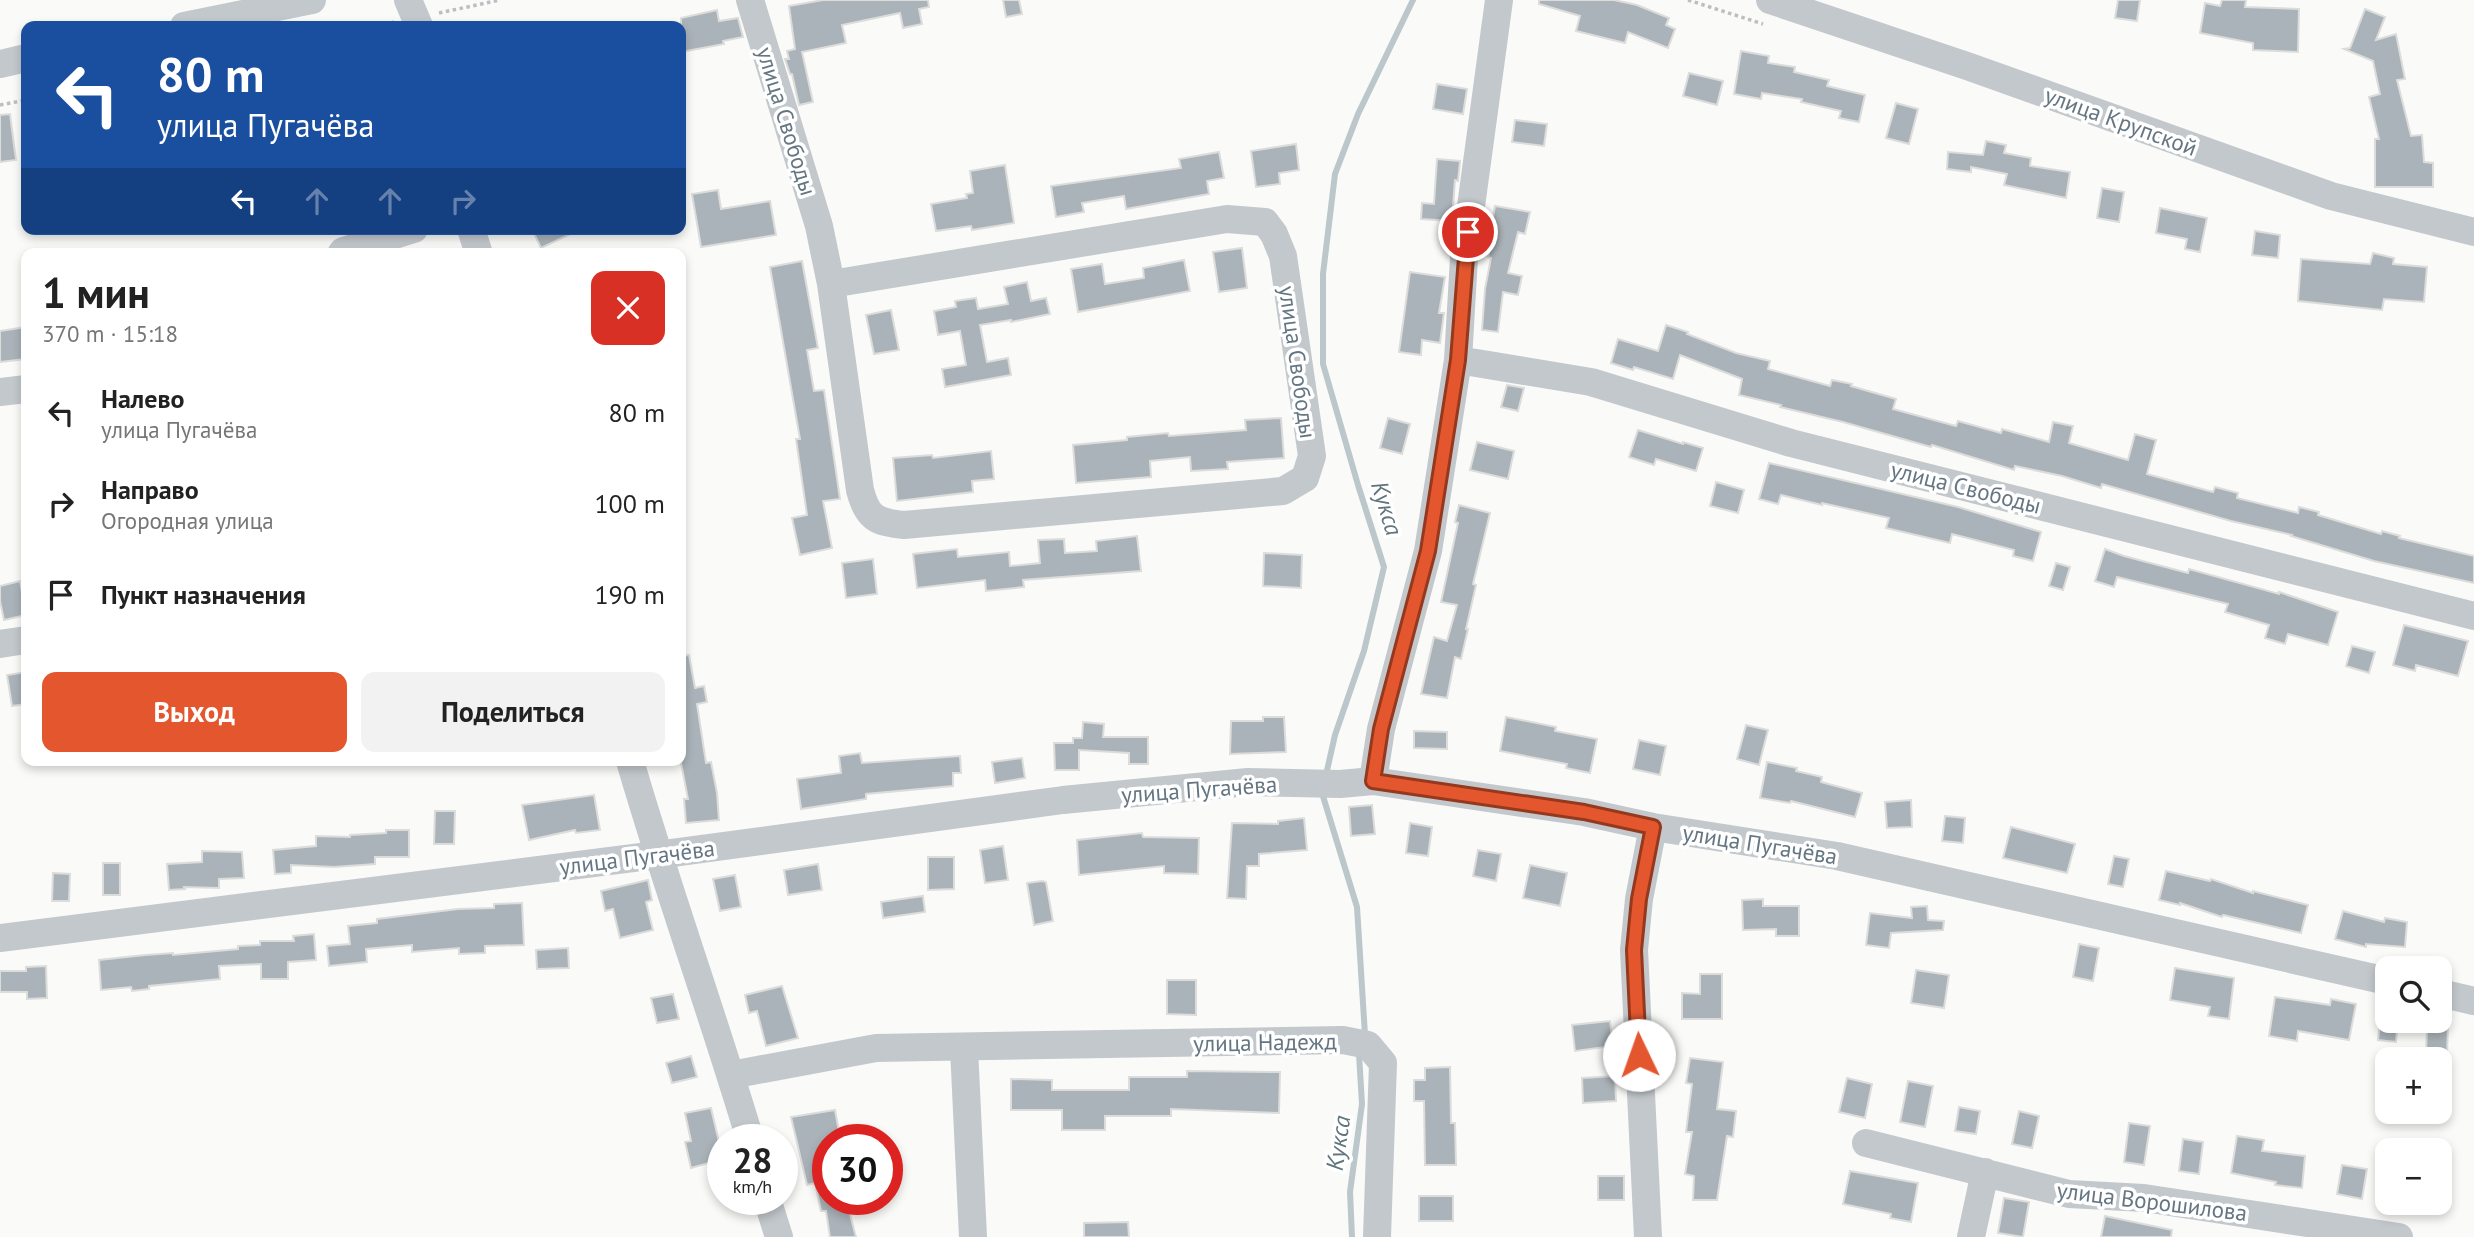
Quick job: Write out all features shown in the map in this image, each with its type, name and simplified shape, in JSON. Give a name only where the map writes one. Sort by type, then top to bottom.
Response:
[{"type":"street","points":[[209,21],[312,0]]},
{"type":"street","points":[[408,0],[417,21]]},
{"type":"street","name":"улица Свободы","points":[[750,0],[819,226],[831,284],[865,510],[882,523],[904,526],[1283,491],[1305,478],[1312,456],[1283,256],[1275,234],[1265,222],[1227,219],[831,284]]},
{"type":"street","points":[[1373,781],[1381,729],[1428,551],[1458,360],[1464,258],[1499,0]]},
{"type":"street","name":"улица Крупской","points":[[1770,0],[1968,66],[2331,196],[2474,232]]},
{"type":"street","points":[[0,64],[21,59]]},
{"type":"street","points":[[353,248],[395,235]]},
{"type":"street","name":"улица Свободы","points":[[1458,360],[1591,382],[1791,443],[2474,616]]},
{"type":"street","points":[[0,392],[21,389]]},
{"type":"street","points":[[0,644],[21,641]]},
{"type":"street","points":[[630,766],[746,1124]]},
{"type":"street","name":"улица Пугачёва","points":[[0,938],[657,855],[1063,800],[1248,782],[1340,785],[1373,781],[1584,812],[1653,827],[1837,856],[2375,978]]},
{"type":"street","points":[[1648,1237],[1634,950],[1639,899],[1653,827]]},
{"type":"street","points":[[2452,996],[2474,1001]]},
{"type":"street","name":"улица Надежд","points":[[731,1074],[876,1048],[1343,1040],[1368,1045],[1383,1063],[1377,1237]]},
{"type":"street","points":[[964,1048],[973,1237]]},
{"type":"street","name":"улица Ворошилова","points":[[1866,1143],[2069,1194],[2144,1198],[2399,1237]]},
{"type":"street","points":[[1971,1237],[1985,1172]]},
{"type":"street","points":[[772,1215],[779,1237]]},
{"type":"path","points":[[0,105],[21,101]]},
{"type":"building","points":[[823,0],[928,0],[929,7],[919,9],[922,24],[903,28],[900,13],[842,25],[846,43],[802,52],[813,102],[799,105],[792,74],[785,59],[789,59],[787,51],[795,49],[789,6]]},
{"type":"building","points":[[1003,0],[1019,0],[1022,14],[1006,17]]},
{"type":"building","points":[[1539,0],[1614,0],[1637,5],[1669,18],[1666,25],[1675,29],[1668,48],[1628,32],[1625,43],[1576,31],[1580,16],[1539,4]]},
{"type":"building","points":[[2118,0],[2140,0],[2137,21],[2115,18]]},
{"type":"building","points":[[2222,0],[2246,0],[2245,7],[2299,9],[2298,52],[2253,50],[2253,43],[2200,33],[2205,3],[2220,6]]},
{"type":"building","points":[[2365,9],[2385,17],[2376,40],[2396,34],[2405,79],[2397,80],[2411,136],[2422,135],[2424,162],[2433,163],[2433,187],[2375,187],[2375,139],[2379,139],[2369,97],[2380,94],[2373,61],[2344,49],[2350,48]]},
{"type":"building","points":[[717,10],[719,21],[738,18],[743,37],[723,41],[724,44],[686,51],[686,21],[681,21],[681,18]]},
{"type":"building","points":[[1741,51],[1769,56],[1768,63],[1795,67],[1794,72],[1829,80],[1827,86],[1865,95],[1859,122],[1839,118],[1841,111],[1801,102],[1802,99],[1762,93],[1761,99],[1734,94]]},
{"type":"building","points":[[1689,73],[1723,81],[1717,105],[1683,96]]},
{"type":"building","points":[[1437,84],[1467,89],[1463,114],[1433,109]]},
{"type":"building","points":[[1896,103],[1918,109],[1909,144],[1886,138]]},
{"type":"building","points":[[10,114],[16,160],[0,162],[0,115]]},
{"type":"building","points":[[1515,120],[1547,124],[1544,146],[1512,142]]},
{"type":"building","points":[[1986,141],[2006,145],[2004,153],[2031,158],[2030,166],[2070,172],[2066,198],[2004,185],[2007,174],[1971,167],[1971,172],[1947,169],[1948,152],[1983,155]]},
{"type":"building","points":[[1296,144],[1299,170],[1279,173],[1280,184],[1256,187],[1251,151]]},
{"type":"building","points":[[1219,152],[1224,178],[1207,181],[1209,194],[1126,209],[1124,196],[1082,203],[1084,212],[1056,217],[1051,186],[1181,168],[1179,159]]},
{"type":"building","points":[[1437,159],[1460,161],[1458,181],[1455,180],[1452,221],[1421,219],[1422,203],[1434,204]]},
{"type":"building","points":[[1005,165],[1014,223],[972,230],[971,226],[936,231],[931,204],[967,198],[966,194],[973,193],[970,171]]},
{"type":"building","points":[[2102,188],[2124,192],[2119,222],[2097,218]]},
{"type":"building","points":[[718,190],[721,209],[770,201],[776,235],[701,247],[692,194]]},
{"type":"building","points":[[1495,206],[1530,212],[1525,234],[1518,232],[1508,273],[1522,276],[1518,295],[1503,292],[1498,332],[1482,330]]},
{"type":"building","points":[[2160,208],[2207,218],[2200,252],[2185,249],[2187,239],[2156,233]]},
{"type":"building","points":[[2255,231],[2280,235],[2278,258],[2252,255]]},
{"type":"building","points":[[535,235],[568,235],[541,248]]},
{"type":"building","points":[[1242,248],[1247,288],[1219,292],[1213,252]]},
{"type":"building","points":[[2373,253],[2394,258],[2393,264],[2427,267],[2424,302],[2384,299],[2382,310],[2298,301],[2301,259],[2370,264]]},
{"type":"building","points":[[1184,260],[1190,291],[1078,312],[1071,269],[1102,264],[1105,284],[1144,278],[1143,268]]},
{"type":"building","points":[[802,261],[818,348],[807,350],[814,391],[824,390],[840,499],[823,501],[832,548],[800,555],[792,518],[807,515],[796,439],[800,439],[770,267]]},
{"type":"building","points":[[1410,272],[1445,277],[1439,313],[1444,313],[1440,343],[1422,340],[1421,355],[1399,352]]},
{"type":"building","points":[[1027,282],[1031,301],[1046,298],[1050,314],[980,325],[987,362],[1008,358],[1011,375],[945,387],[942,369],[966,365],[960,331],[938,335],[934,311],[956,307],[955,301],[976,298],[978,309],[1008,304],[1004,287]]},
{"type":"building","points":[[891,310],[899,350],[874,354],[866,315]]},
{"type":"building","points":[[1666,325],[1736,353],[1770,361],[1768,369],[1830,386],[1832,380],[1852,384],[1851,386],[1896,399],[1893,409],[1956,426],[1958,421],[2049,442],[2053,422],[2073,426],[2069,443],[2128,460],[2135,434],[2156,440],[2147,474],[2213,492],[2215,487],[2238,493],[2237,498],[2298,513],[2299,507],[2319,512],[2318,515],[2381,534],[2382,531],[2400,536],[2399,538],[2474,556],[2474,583],[2374,561],[2292,535],[2231,521],[2102,484],[2101,488],[2015,466],[2014,470],[1932,445],[1931,447],[1780,407],[1781,405],[1739,395],[1742,379],[1680,355],[1673,379],[1611,363],[1618,339],[1658,351]]},
{"type":"building","points":[[21,328],[21,360],[0,362],[0,331]]},
{"type":"building","points":[[1507,385],[1524,388],[1518,411],[1501,407]]},
{"type":"building","points":[[1281,418],[1284,458],[1227,462],[1228,469],[1191,471],[1190,457],[1150,461],[1151,477],[1076,483],[1073,445],[1168,433],[1169,436],[1246,430],[1245,420]]},
{"type":"building","points":[[1388,418],[1410,424],[1402,454],[1380,448]]},
{"type":"building","points":[[1638,430],[1703,448],[1696,471],[1656,459],[1654,465],[1629,457]]},
{"type":"building","points":[[1477,442],[1514,451],[1508,479],[1470,470]]},
{"type":"building","points":[[991,451],[994,479],[972,481],[973,492],[897,501],[893,458],[932,455],[933,458]]},
{"type":"building","points":[[1769,463],[1958,507],[2041,532],[2033,561],[2013,556],[2014,550],[1952,534],[1950,543],[1886,528],[1889,518],[1781,495],[1778,504],[1759,499]]},
{"type":"building","points":[[1716,482],[1744,490],[1738,513],[1710,506]]},
{"type":"building","points":[[1459,505],[1490,513],[1473,584],[1476,585],[1468,629],[1461,659],[1455,657],[1447,698],[1421,694],[1434,637],[1447,641],[1457,605],[1441,602],[1458,523],[1455,522]]},
{"type":"building","points":[[1137,536],[1141,571],[1023,580],[1024,587],[986,591],[985,580],[917,588],[913,554],[957,549],[958,557],[1009,552],[1010,566],[1040,563],[1038,540],[1064,539],[1065,553],[1097,551],[1096,541]]},
{"type":"building","points":[[2105,549],[2188,573],[2189,569],[2279,592],[2338,612],[2328,645],[2288,634],[2285,644],[2265,638],[2269,625],[2225,612],[2228,604],[2117,577],[2114,587],[2095,581]]},
{"type":"building","points":[[1264,553],[1302,555],[1301,588],[1263,586]]},
{"type":"building","points":[[873,559],[877,594],[846,598],[842,563]]},
{"type":"building","points":[[2056,563],[2070,567],[2063,590],[2049,586]]},
{"type":"building","points":[[20,581],[21,616],[4,620],[0,586]]},
{"type":"building","points":[[2404,625],[2468,641],[2458,676],[2416,665],[2415,671],[2393,665]]},
{"type":"building","points":[[2352,646],[2375,652],[2369,673],[2346,666]]},
{"type":"building","points":[[686,655],[689,655],[695,688],[704,686],[707,702],[697,704],[706,763],[711,762],[717,793],[719,820],[686,823],[684,799],[688,799],[682,766],[686,766]]},
{"type":"building","points":[[21,673],[21,705],[12,706],[7,675]]},
{"type":"building","points":[[1263,717],[1284,717],[1286,752],[1230,754],[1231,721],[1263,721]]},
{"type":"building","points":[[1506,717],[1597,739],[1590,773],[1566,768],[1567,764],[1500,751]]},
{"type":"building","points":[[1083,722],[1104,724],[1103,737],[1148,737],[1148,764],[1129,764],[1129,753],[1079,750],[1079,770],[1055,770],[1054,743],[1073,743],[1073,738],[1082,738]]},
{"type":"building","points":[[1746,725],[1768,730],[1759,765],[1737,759]]},
{"type":"building","points":[[1414,731],[1447,732],[1447,749],[1414,748]]},
{"type":"building","points":[[1639,740],[1666,746],[1660,775],[1633,769]]},
{"type":"building","points":[[860,753],[862,763],[960,756],[961,773],[953,773],[953,786],[866,794],[866,799],[801,809],[797,779],[841,773],[839,756]]},
{"type":"building","points":[[1022,758],[1025,778],[995,783],[992,762]]},
{"type":"building","points":[[1767,762],[1797,768],[1796,771],[1822,777],[1821,782],[1862,793],[1855,817],[1791,801],[1760,798]]},
{"type":"building","points":[[594,795],[600,830],[576,833],[575,830],[529,840],[522,805]]},
{"type":"building","points":[[1911,800],[1912,827],[1887,828],[1885,802]]},
{"type":"building","points":[[1372,805],[1375,834],[1351,836],[1349,807]]},
{"type":"building","points":[[435,811],[455,811],[454,844],[434,844]]},
{"type":"building","points":[[1945,816],[1965,818],[1963,843],[1942,841]]},
{"type":"building","points":[[1304,818],[1307,850],[1259,854],[1259,866],[1247,866],[1246,899],[1227,898],[1232,823],[1278,824],[1278,821]]},
{"type":"building","points":[[1410,823],[1432,827],[1428,856],[1406,853]]},
{"type":"building","points":[[2011,827],[2075,844],[2067,873],[2003,858]]},
{"type":"building","points":[[386,830],[409,830],[409,857],[375,857],[375,864],[334,867],[291,865],[291,873],[275,874],[273,850],[316,846],[316,836],[350,837],[386,833]]},
{"type":"building","points":[[1142,833],[1143,837],[1199,838],[1198,874],[1164,873],[1164,866],[1079,875],[1077,840]]},
{"type":"building","points":[[1003,846],[1008,880],[985,883],[980,850]]},
{"type":"building","points":[[1478,850],[1501,854],[1496,881],[1473,876]]},
{"type":"building","points":[[202,851],[242,852],[244,878],[219,879],[219,888],[184,887],[185,889],[169,890],[167,864],[202,862]]},
{"type":"building","points":[[2114,856],[2129,859],[2123,887],[2108,884]]},
{"type":"building","points":[[928,857],[954,857],[954,889],[928,890]]},
{"type":"building","points":[[103,863],[120,863],[120,895],[103,895]]},
{"type":"building","points":[[818,864],[822,890],[788,895],[784,870]]},
{"type":"building","points":[[1530,865],[1567,873],[1560,906],[1523,898]]},
{"type":"building","points":[[2166,871],[2210,881],[2211,879],[2253,893],[2308,905],[2301,933],[2223,915],[2222,917],[2180,903],[2159,900]]},
{"type":"building","points":[[53,873],[70,874],[69,901],[52,901]]},
{"type":"building","points":[[735,875],[741,907],[720,911],[713,879]]},
{"type":"building","points":[[648,880],[652,900],[646,902],[653,930],[620,938],[613,909],[605,911],[601,891]]},
{"type":"building","points":[[1046,882],[1053,921],[1034,925],[1027,883]]},
{"type":"building","points":[[923,896],[925,912],[883,918],[881,902]]},
{"type":"building","points":[[1763,899],[1763,906],[1799,906],[1799,936],[1776,936],[1776,929],[1743,930],[1742,900]]},
{"type":"building","points":[[522,903],[524,945],[485,946],[485,953],[459,954],[459,948],[412,952],[412,945],[366,949],[367,962],[329,966],[327,946],[350,944],[348,926],[377,923],[377,919]]},
{"type":"building","points":[[1927,906],[1928,920],[1944,921],[1943,930],[1891,933],[1889,948],[1866,945],[1870,913],[1912,918],[1911,907]]},
{"type":"building","points":[[2343,911],[2384,922],[2385,918],[2407,922],[2405,947],[2366,944],[2366,947],[2335,939]]},
{"type":"building","points":[[314,934],[316,960],[288,962],[288,979],[261,979],[261,964],[219,966],[220,979],[149,986],[149,989],[132,991],[131,987],[101,990],[99,960],[238,949],[238,946],[260,945],[260,941],[294,941],[293,936]]},
{"type":"building","points":[[2079,944],[2099,948],[2093,981],[2073,977]]},
{"type":"building","points":[[568,948],[569,968],[537,969],[536,950]]},
{"type":"building","points":[[46,966],[47,998],[27,999],[27,992],[0,992],[0,971],[26,971],[26,967]]},
{"type":"building","points":[[2175,968],[2234,978],[2229,1019],[2208,1016],[2210,1007],[2170,1000]]},
{"type":"building","points":[[1916,970],[1949,975],[1944,1008],[1911,1003]]},
{"type":"building","points":[[1700,974],[1722,974],[1722,1019],[1682,1019],[1682,993],[1700,994]]},
{"type":"building","points":[[1167,980],[1196,980],[1196,1015],[1167,1014]]},
{"type":"building","points":[[782,986],[798,1038],[766,1046],[757,1011],[749,1013],[745,995]]},
{"type":"building","points":[[673,994],[679,1019],[657,1023],[651,998]]},
{"type":"building","points":[[2275,997],[2330,1005],[2331,999],[2356,1004],[2349,1040],[2298,1031],[2297,1041],[2269,1036]]},
{"type":"building","points":[[1610,1021],[1613,1046],[1575,1051],[1572,1025]]},
{"type":"building","points":[[2379,1033],[2397,1033],[2396,1042],[2378,1040]]},
{"type":"building","points":[[2427,1033],[2448,1033],[2447,1047],[2426,1047]]},
{"type":"building","points":[[691,1056],[697,1077],[672,1083],[666,1063]]},
{"type":"building","points":[[1690,1058],[1723,1062],[1717,1109],[1736,1111],[1733,1137],[1727,1136],[1717,1200],[1693,1200],[1694,1176],[1685,1174],[1692,1132],[1686,1132],[1692,1084],[1686,1083]]},
{"type":"building","points":[[1450,1067],[1451,1123],[1455,1123],[1456,1165],[1425,1165],[1424,1101],[1414,1101],[1414,1080],[1425,1080],[1425,1068]]},
{"type":"building","points":[[1187,1071],[1280,1072],[1279,1113],[1171,1109],[1171,1116],[1105,1116],[1105,1130],[1062,1130],[1062,1110],[1011,1110],[1011,1079],[1052,1080],[1052,1090],[1129,1090],[1129,1077],[1187,1077]]},
{"type":"building","points":[[1615,1076],[1616,1101],[1583,1103],[1582,1078]]},
{"type":"building","points":[[1847,1078],[1872,1084],[1865,1118],[1839,1112]]},
{"type":"building","points":[[1908,1081],[1933,1086],[1925,1127],[1900,1122]]},
{"type":"building","points":[[1959,1107],[1980,1111],[1976,1134],[1955,1131]]},
{"type":"building","points":[[711,1108],[715,1124],[707,1124],[707,1164],[691,1168],[685,1142],[691,1141],[685,1113]]},
{"type":"building","points":[[835,1110],[838,1124],[812,1124],[812,1184],[807,1185],[798,1147],[798,1124],[793,1124],[791,1117]]},
{"type":"building","points":[[2019,1111],[2039,1116],[2032,1148],[2012,1144]]},
{"type":"building","points":[[2129,1123],[2150,1126],[2144,1165],[2124,1162]]},
{"type":"building","points":[[2237,1136],[2264,1140],[2262,1151],[2305,1156],[2302,1188],[2275,1185],[2276,1182],[2231,1173]]},
{"type":"building","points":[[2183,1139],[2203,1142],[2199,1174],[2179,1171]]},
{"type":"building","points":[[2342,1165],[2367,1169],[2362,1199],[2337,1194]]},
{"type":"building","points":[[1850,1171],[1918,1183],[1911,1222],[1890,1218],[1891,1214],[1843,1204]]},
{"type":"building","points":[[1598,1176],[1624,1176],[1624,1200],[1598,1200]]},
{"type":"building","points":[[1419,1196],[1453,1196],[1453,1221],[1419,1221]]},
{"type":"building","points":[[2004,1198],[2029,1202],[2023,1237],[1998,1233]]},
{"type":"building","points":[[827,1215],[850,1215],[856,1237],[830,1237]]},
{"type":"building","points":[[2105,1216],[2172,1230],[2171,1237],[2101,1237]]},
{"type":"building","points":[[1128,1222],[1129,1237],[1084,1237],[1084,1223]]},
{"type":"waterway","name":"Кукса","points":[[1326,775],[1335,735],[1364,651],[1384,567],[1323,364],[1323,274],[1335,174],[1358,114],[1413,0]]},
{"type":"waterway","name":"Кукса","points":[[1322,793],[1357,907],[1365,1035]]},
{"type":"waterway","name":"Кукса","points":[[1352,1237],[1350,1192],[1362,1104],[1359,1054]]},
{"type":"route","points":[[1468,232],[1458,360],[1428,551],[1381,729],[1373,781],[1584,812],[1653,827],[1639,899],[1634,950],[1639,1055]]}]
